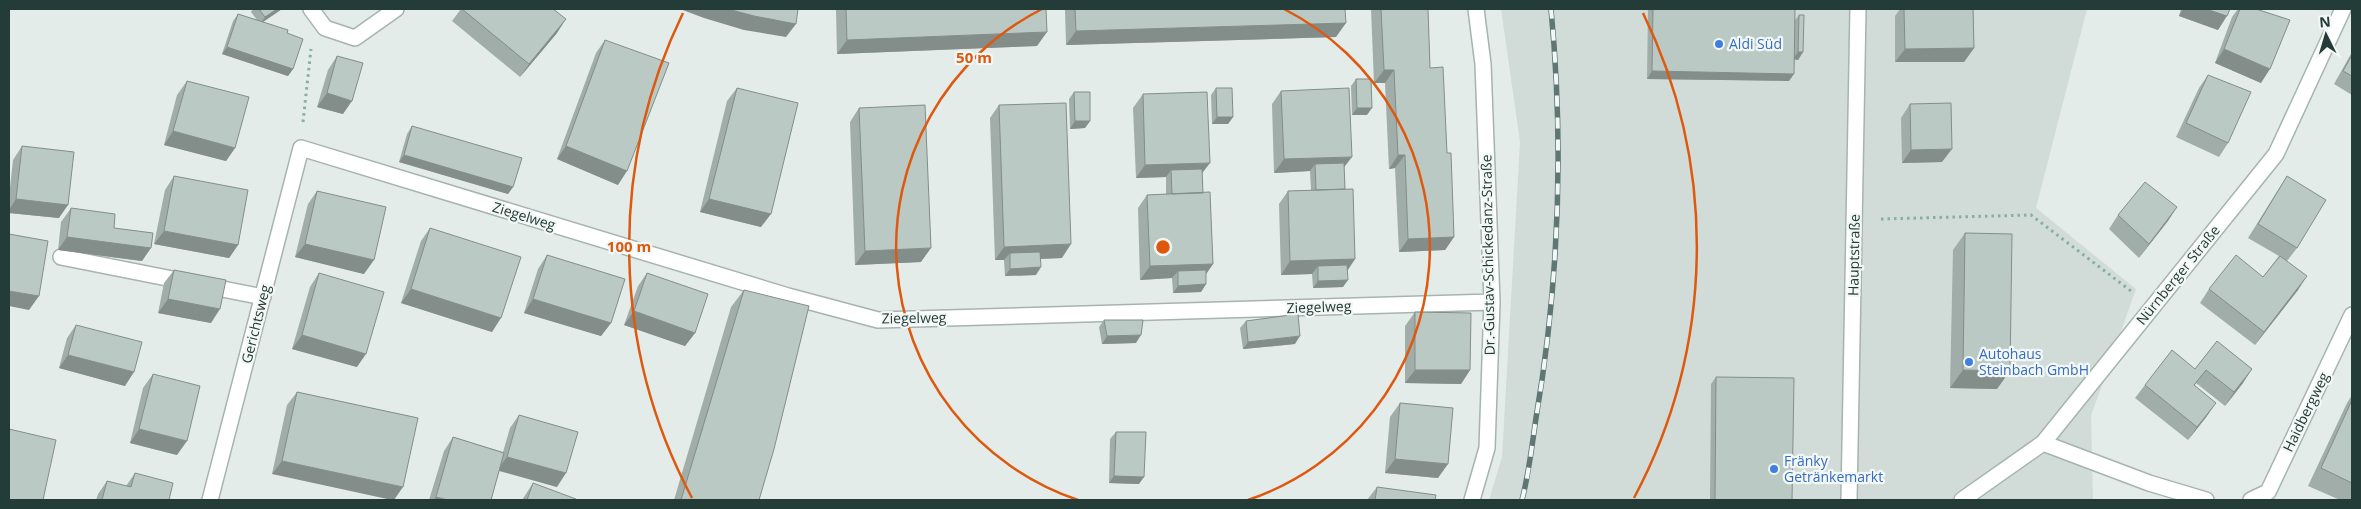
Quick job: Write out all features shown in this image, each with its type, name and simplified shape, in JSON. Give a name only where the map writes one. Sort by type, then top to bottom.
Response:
[{"type":"street","points":[[311,9],[325,28],[355,38],[396,9]]},
{"type":"street","name":"Dr.-Gustav-Schickedanz-Straße","points":[[1472,500],[1487,448],[1492,302],[1483,64],[1476,9]]},
{"type":"street","name":"Hauptstraße","points":[[1849,500],[1858,9]]},
{"type":"street","name":"Nürnberger Straße","points":[[1962,500],[2043,443],[2276,154],[2343,9]]},
{"type":"street","name":"Ziegelweg","points":[[301,148],[788,296],[878,320],[1492,302]]},
{"type":"street","name":"Gerichtsweg","points":[[210,500],[301,148]]},
{"type":"street","points":[[61,257],[263,297]]},
{"type":"street","name":"Haidbergweg","points":[[2251,500],[2268,492],[2352,315]]},
{"type":"street","points":[[2043,443],[2149,483],[2206,500]]},
{"type":"path","points":[[301,148],[312,42],[325,28]]},
{"type":"path","points":[[1855,220],[2031,215],[2152,307]]},
{"type":"shaded area","points":[[1501,9],[2087,9],[2036,208],[2136,289],[2091,416],[2093,500],[1489,500],[1502,457],[1520,142]]},
{"type":"building","points":[[259,9],[277,9],[265,17]]},
{"type":"building","points":[[462,9],[553,9],[566,19],[529,64]]},
{"type":"building","points":[[728,9],[798,9],[796,24]]},
{"type":"building","points":[[846,9],[1046,9],[1047,32],[847,40]]},
{"type":"building","points":[[1075,9],[1345,9],[1346,23],[1076,31]]},
{"type":"building","points":[[1381,9],[1428,9],[1430,68],[1443,67],[1447,153],[1451,153],[1454,237],[1408,239],[1405,155],[1398,155],[1394,70],[1384,70]]},
{"type":"building","name":"Aldi Süd","points":[[1653,9],[1795,9],[1794,74],[1652,71]]},
{"type":"building","points":[[1904,9],[1973,9],[1974,48],[1905,49]]},
{"type":"building","points":[[2206,9],[2230,9],[2227,16]]},
{"type":"building","points":[[2240,9],[2256,9],[2290,20],[2270,69],[2224,49]]},
{"type":"building","points":[[238,14],[288,30],[287,33],[303,39],[293,69],[227,47]]},
{"type":"building","points":[[1799,15],[1804,15],[1803,52],[1798,52]]},
{"type":"building","points":[[605,40],[669,63],[627,171],[566,146]]},
{"type":"building","points":[[2352,55],[2352,76],[2343,71]]},
{"type":"building","points":[[337,56],[363,63],[352,101],[327,93]]},
{"type":"building","points":[[2208,75],[2251,92],[2228,143],[2186,123]]},
{"type":"building","points":[[1356,79],[1371,79],[1372,108],[1357,108]]},
{"type":"building","points":[[187,81],[249,97],[235,148],[173,131]]},
{"type":"building","points":[[737,88],[798,103],[771,214],[709,199]]},
{"type":"building","points":[[1216,88],[1232,88],[1233,117],[1217,117]]},
{"type":"building","points":[[1349,88],[1352,157],[1284,159],[1281,91]]},
{"type":"building","points":[[1074,92],[1090,92],[1090,121],[1075,121]]},
{"type":"building","points":[[1207,92],[1210,163],[1145,165],[1143,94]]},
{"type":"building","points":[[1066,103],[1071,244],[1004,247],[999,105]]},
{"type":"building","points":[[1951,103],[1952,149],[1911,150],[1910,104]]},
{"type":"building","points":[[925,105],[931,248],[865,251],[859,108]]},
{"type":"building","points":[[412,126],[522,158],[513,187],[404,155]]},
{"type":"building","points":[[22,146],[74,152],[68,205],[16,199]]},
{"type":"building","points":[[1344,163],[1345,189],[1316,190],[1315,164]]},
{"type":"building","points":[[1202,169],[1203,193],[1172,194],[1171,170]]},
{"type":"building","points":[[174,176],[248,190],[238,245],[164,231]]},
{"type":"building","points":[[2287,176],[2326,200],[2297,248],[2258,224]]},
{"type":"building","points":[[2145,182],[2177,207],[2149,244],[2118,215]]},
{"type":"building","points":[[1353,189],[1355,259],[1290,261],[1288,191]]},
{"type":"building","points":[[317,191],[386,207],[374,260],[305,244]]},
{"type":"building","points":[[1210,192],[1213,264],[1150,266],[1147,195]]},
{"type":"building","points":[[71,208],[115,214],[114,228],[153,233],[151,248],[67,237]]},
{"type":"building","points":[[430,228],[521,257],[501,318],[411,289]]},
{"type":"building","points":[[1965,233],[2012,234],[2010,371],[1963,370]]},
{"type":"building","points":[[9,234],[48,241],[39,296],[9,291]]},
{"type":"building","points":[[1040,252],[1041,267],[1010,269],[1010,253]]},
{"type":"building","points":[[547,255],[625,279],[611,323],[533,299]]},
{"type":"building","points":[[2236,255],[2263,277],[2280,256],[2307,276],[2264,332],[2209,289]]},
{"type":"building","points":[[1347,265],[1348,280],[1318,281],[1318,266]]},
{"type":"building","points":[[174,270],[226,280],[220,309],[168,299]]},
{"type":"building","points":[[1206,270],[1206,284],[1178,286],[1178,271]]},
{"type":"building","points":[[319,273],[384,292],[366,354],[302,335]]},
{"type":"building","points":[[647,273],[708,294],[695,333],[634,311]]},
{"type":"building","points":[[744,290],[809,306],[774,449],[759,500],[681,500]]},
{"type":"building","points":[[1415,312],[1471,313],[1470,370],[1415,370]]},
{"type":"building","points":[[1298,314],[1300,336],[1248,342],[1246,321]]},
{"type":"building","points":[[1104,320],[1143,320],[1141,335],[1107,336]]},
{"type":"building","points":[[76,325],[142,342],[134,372],[68,355]]},
{"type":"building","points":[[2217,341],[2252,369],[2234,392],[2206,370],[2194,385],[2216,403],[2197,427],[2145,385],[2172,350],[2195,369]]},
{"type":"building","points":[[153,374],[200,386],[187,441],[139,429]]},
{"type":"building","points":[[1716,377],[1794,378],[1792,500],[1715,500]]},
{"type":"building","points":[[297,392],[418,418],[403,487],[282,461]]},
{"type":"building","points":[[2352,400],[2352,483],[2321,468]]},
{"type":"building","points":[[1400,403],[1453,408],[1448,464],[1395,459]]},
{"type":"building","points":[[519,415],[578,432],[566,473],[507,457]]},
{"type":"building","points":[[9,429],[56,440],[43,500],[9,500]]},
{"type":"building","points":[[1116,432],[1146,432],[1144,477],[1114,476]]},
{"type":"building","points":[[453,437],[504,453],[491,500],[448,500],[436,497]]},
{"type":"building","points":[[135,473],[173,483],[169,500],[102,500],[107,481],[131,487]]},
{"type":"building","points":[[533,483],[576,499],[527,500]]},
{"type":"building","points":[[1377,487],[1436,495],[1435,500],[1375,500]]},
{"type":"railway","points":[[1522,500],[1544,367],[1554,265],[1558,163],[1555,60],[1551,9]]},
{"type":"place","name":"Aldi Süd","points":[[1719,44]]},
{"type":"place","name":"Autohaus Steinbach GmbH","points":[[1969,362]]},
{"type":"place","name":"Fränky Getränkemarkt","points":[[1774,469]]}]
